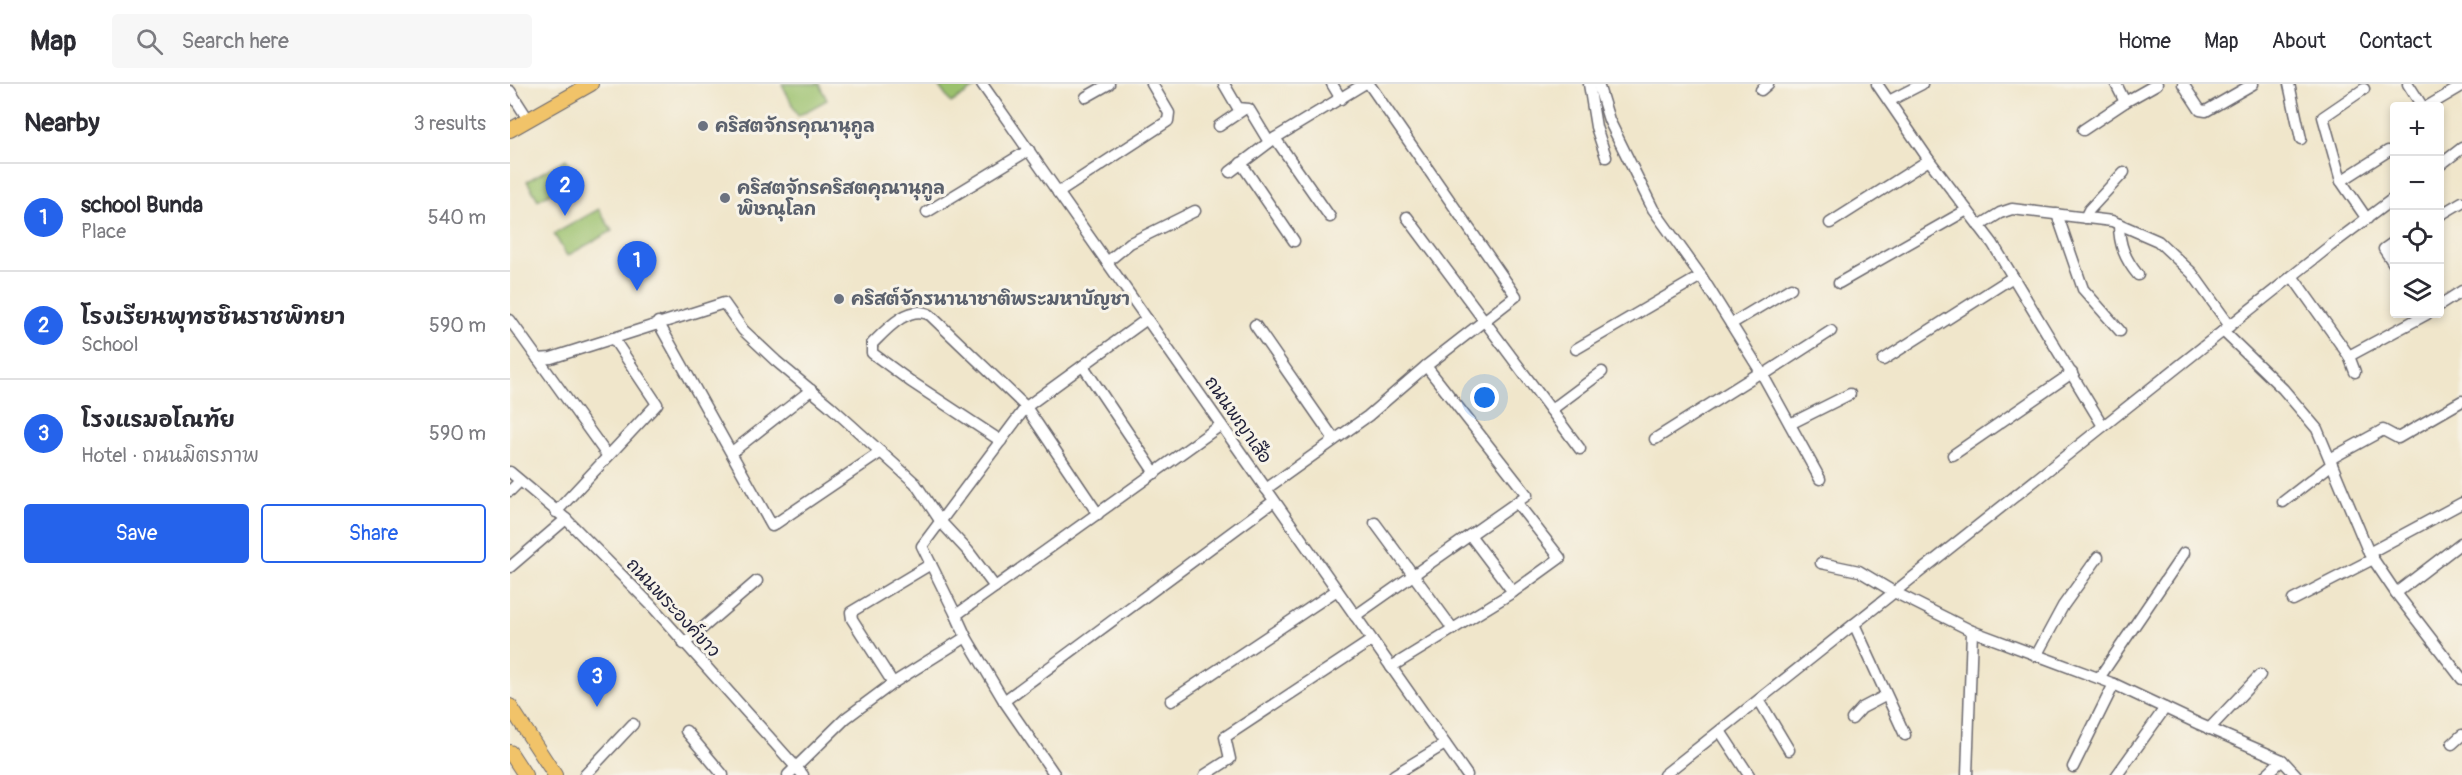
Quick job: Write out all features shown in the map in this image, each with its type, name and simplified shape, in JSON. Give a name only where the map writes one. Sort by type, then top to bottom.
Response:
[{"type":"main road","points":[[510,130],[591,84]]},
{"type":"main road","points":[[510,706],[555,775]]},
{"type":"main road","points":[[510,752],[525,775]]},
{"type":"street","name":"ถนนพญาเสือ","points":[[982,84],[1467,775]]},
{"type":"street","points":[[1086,97],[1109,84]]},
{"type":"street","points":[[1058,193],[1168,122],[1169,113],[1152,84]]},
{"type":"street","points":[[1224,84],[1238,108],[1249,109],[1330,217]]},
{"type":"street","points":[[1332,84],[1341,99]]},
{"type":"street","points":[[1230,172],[1272,140],[1366,84],[1516,296],[1426,366],[1368,416],[1266,489]]},
{"type":"street","points":[[1589,84],[1594,117],[1606,157]]},
{"type":"street","points":[[1598,84],[1609,120],[1653,209],[1701,276],[1762,373],[1820,479]]},
{"type":"street","points":[[1877,84],[2013,277],[2103,426]]},
{"type":"street","points":[[1889,101],[1922,84]]},
{"type":"street","points":[[2115,84],[2125,102]]},
{"type":"street","points":[[2083,130],[2157,84]]},
{"type":"street","points":[[2183,84],[2200,110],[2206,111],[2253,84]]},
{"type":"street","points":[[2289,84],[2301,139]]},
{"type":"street","points":[[2408,84],[2419,102]]},
{"type":"street","points":[[2435,102],[2462,86]]},
{"type":"street","points":[[2364,89],[2323,117],[2341,181],[2367,219]]},
{"type":"street","points":[[510,91],[528,120]]},
{"type":"street","points":[[1219,126],[1244,109]]},
{"type":"street","points":[[2444,161],[2462,148]]},
{"type":"street","points":[[927,212],[1029,150]]},
{"type":"street","points":[[2341,181],[2388,151]]},
{"type":"street","points":[[1830,223],[1929,160]]},
{"type":"street","points":[[1240,163],[1294,242]]},
{"type":"street","points":[[2085,218],[2089,210],[2124,172]]},
{"type":"street","points":[[1664,775],[1678,771],[1720,731],[2226,328],[2390,201]]},
{"type":"street","points":[[2444,212],[2462,202]]},
{"type":"street","points":[[1979,226],[2000,213],[2012,209],[2119,224],[2158,241],[2192,273],[2226,328],[2317,429],[2371,556],[2396,593],[2462,679]]},
{"type":"street","points":[[1839,283],[1966,210]]},
{"type":"street","points":[[1107,262],[1130,243],[1195,212]]},
{"type":"street","points":[[2057,214],[2083,289],[2120,331]]},
{"type":"street","points":[[1407,217],[1580,449]]},
{"type":"street","points":[[2119,224],[2121,246],[2130,265],[2138,275]]},
{"type":"street","points":[[2390,245],[2384,249],[2390,258]]},
{"type":"street","points":[[1576,349],[1701,276]]},
{"type":"street","points":[[2292,276],[2349,356],[2355,372]]},
{"type":"street","points":[[1883,360],[2013,277]]},
{"type":"street","points":[[1731,324],[1791,288]]},
{"type":"street","points":[[2444,302],[2462,291]]},
{"type":"street","points":[[538,359],[551,358],[658,322],[724,303],[743,330],[915,483],[941,522],[968,551],[995,587]]},
{"type":"street","points":[[1001,441],[872,353],[872,344],[902,317],[925,312],[1026,407],[1098,514]]},
{"type":"street","points":[[2349,356],[2420,318]]},
{"type":"street","points":[[1055,775],[1004,701],[966,637],[922,546],[1026,407],[1147,319]]},
{"type":"street","points":[[510,320],[607,455]]},
{"type":"street","points":[[658,322],[772,526],[881,452]]},
{"type":"street","points":[[1255,325],[1334,439]]},
{"type":"street","points":[[1655,439],[1831,331]]},
{"type":"street","points":[[510,567],[561,515],[607,455],[657,404],[613,338]]},
{"type":"street","points":[[1083,366],[1155,473]]},
{"type":"street","points":[[1355,616],[1527,495],[1426,366]]},
{"type":"street","points":[[1551,410],[1602,372]]},
{"type":"street","points":[[1953,455],[2072,373]]},
{"type":"street","points":[[732,452],[811,390]]},
{"type":"street","points":[[1790,424],[1850,394]]},
{"type":"street","points":[[2283,502],[2331,462],[2383,430],[2398,438],[2462,401]]},
{"type":"street","points":[[956,615],[1221,425]]},
{"type":"street","name":"ถนนพระองค์ขาว","points":[[510,472],[561,515],[651,605],[796,772]]},
{"type":"street","points":[[510,491],[520,481]]},
{"type":"street","points":[[1004,701],[1274,501]]},
{"type":"street","points":[[2293,600],[2462,502]]},
{"type":"street","points":[[1391,667],[1513,592],[1560,558],[1516,503]]},
{"type":"street","points":[[1375,523],[1453,629]]},
{"type":"street","points":[[1470,535],[1513,592]]},
{"type":"street","points":[[2396,593],[2461,543]]},
{"type":"street","points":[[2099,678],[2184,553]]},
{"type":"street","points":[[2036,656],[2063,606],[2098,557]]},
{"type":"street","points":[[1821,563],[1859,572],[1972,631],[2115,684],[2209,729],[2282,760],[2296,775]]},
{"type":"street","points":[[893,683],[852,619],[851,612],[931,564]]},
{"type":"street","points":[[684,644],[757,581]]},
{"type":"street","points":[[1171,701],[1337,590]]},
{"type":"street","points":[[1854,624],[1885,696],[1905,735]]},
{"type":"street","points":[[1967,775],[1972,631]]},
{"type":"street","points":[[796,772],[846,717],[893,683],[966,637]]},
{"type":"street","points":[[1205,775],[1230,759],[1225,737],[1372,640]]},
{"type":"street","points":[[2209,729],[2260,675]]},
{"type":"street","points":[[2073,766],[2115,684]]},
{"type":"street","points":[[1852,719],[1862,708],[1885,696]]},
{"type":"street","points":[[1759,700],[1789,750]]},
{"type":"street","points":[[2116,775],[2165,708]]},
{"type":"street","points":[[585,775],[633,724]]},
{"type":"street","points":[[686,731],[723,775]]},
{"type":"street","points":[[1720,731],[1749,775]]},
{"type":"street","points":[[2452,744],[2462,735]]},
{"type":"street","points":[[1394,775],[1445,744]]},
{"type":"street","points":[[2266,775],[2282,760]]},
{"type":"green space","points":[[782,84],[819,84],[827,100],[798,116]]},
{"type":"green space","points":[[937,84],[972,84],[975,88],[951,103]]},
{"type":"green space","points":[[566,159],[577,178],[538,200],[527,181]]},
{"type":"green space","points":[[599,209],[612,231],[567,256],[554,234]]},
{"type":"place","name":"คริสตจักรคุณานุกูล","points":[[703,126]]},
{"type":"place","name":"คริสตจักรคริสตคุณานุกูล พิษณุโลก","points":[[725,198]]},
{"type":"place","name":"โรงเรียนพุทธชินราชพิทยา","points":[[565,216]]},
{"type":"place","name":"school Bunda","points":[[637,291]]},
{"type":"place","name":"คริสต์จักรนานาชาติพระมหาบัญชา","points":[[839,299]]},
{"type":"place","name":"โรงแรมอโณทัย","points":[[597,707]]}]
